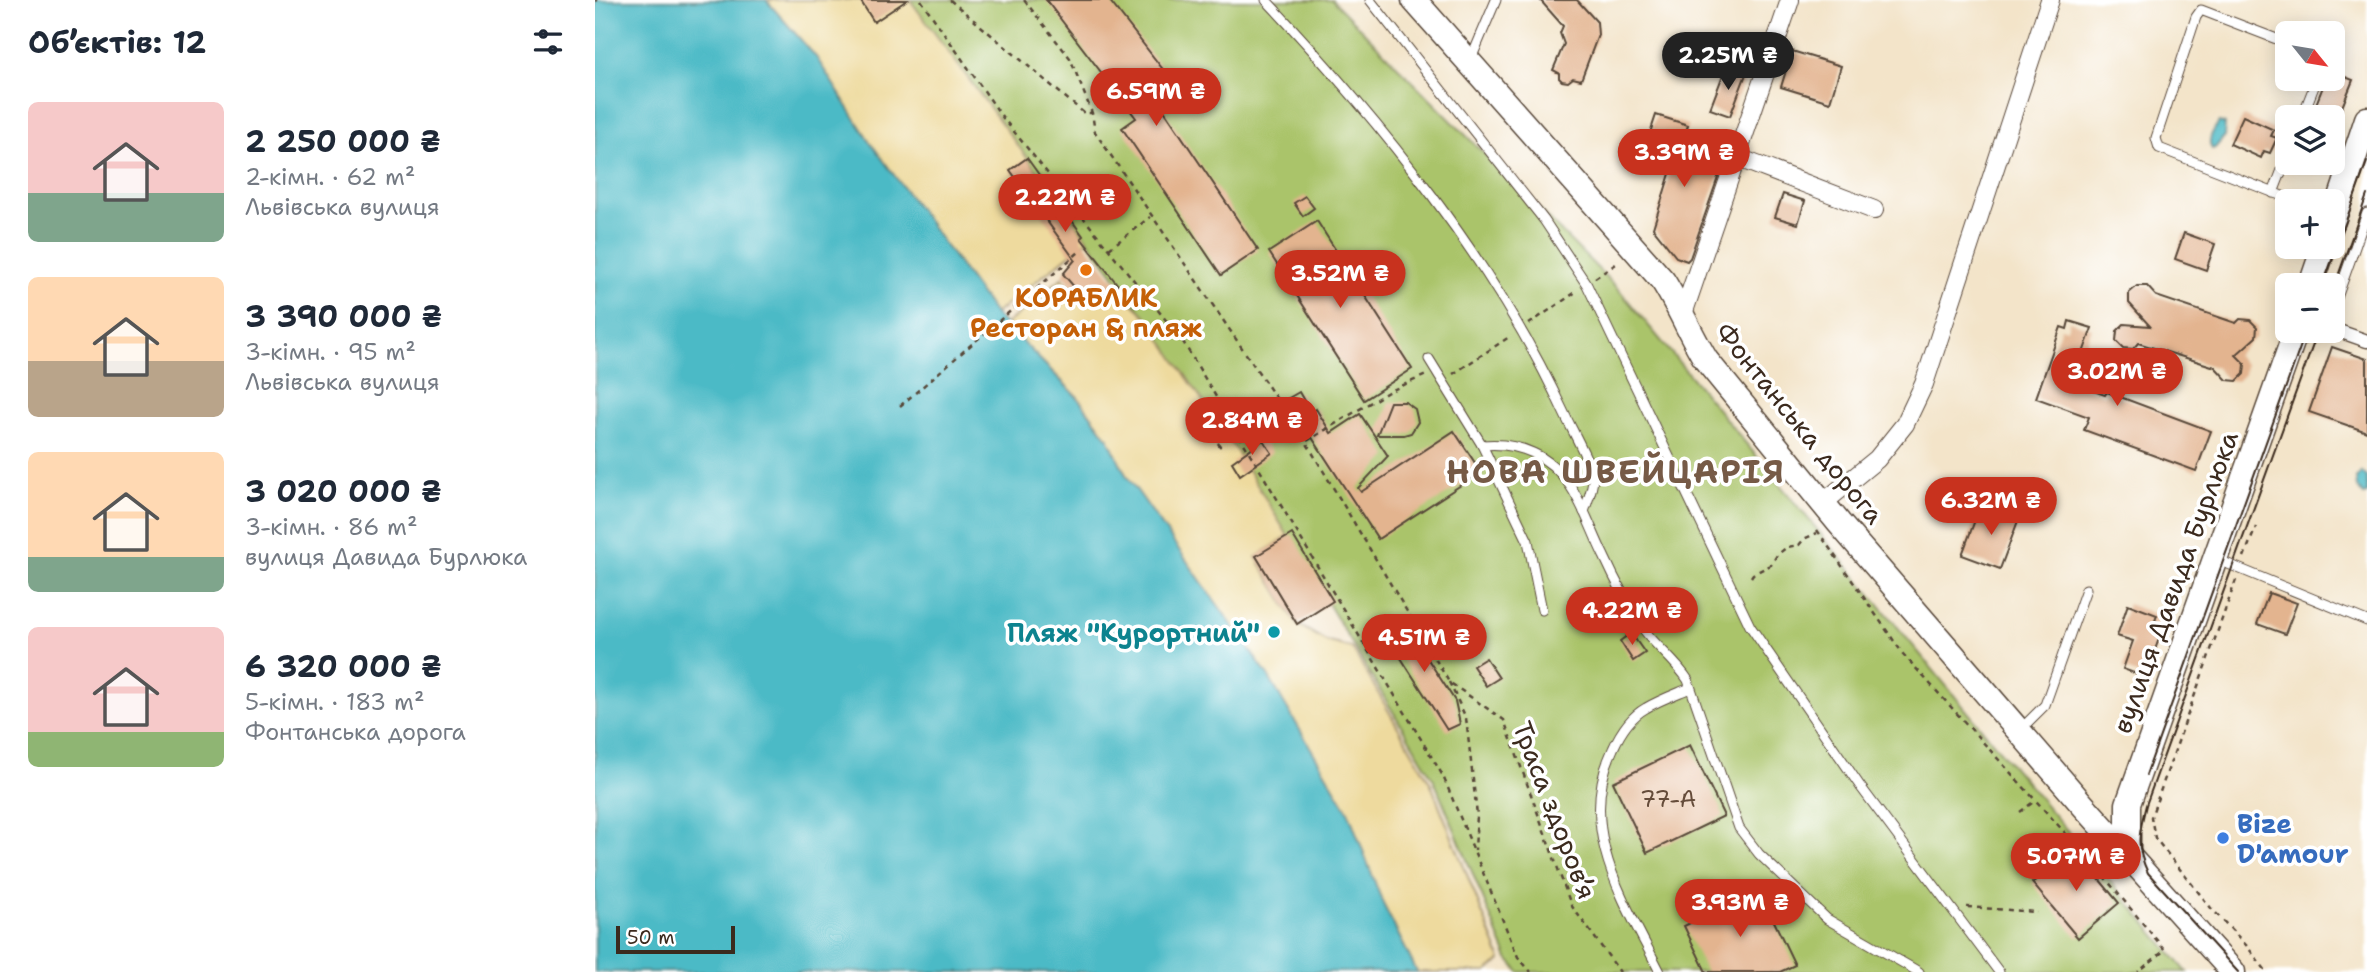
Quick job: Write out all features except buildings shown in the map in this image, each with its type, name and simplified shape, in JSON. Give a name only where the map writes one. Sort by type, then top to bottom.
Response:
[{"type":"main road","name":"Фонтанська дорога","points":[[1414,0],[1663,281],[1706,360],[1839,523],[2082,804],[2232,972]]},
{"type":"main road","points":[[2343,189],[2367,119]]},
{"type":"main road","name":"вулиця Давида Бурлюка","points":[[2128,856],[2128,804],[2292,343]]},
{"type":"main road","points":[[2082,804],[2117,808],[2128,804]]},
{"type":"street","points":[[1682,317],[1790,0]]},
{"type":"street","points":[[1823,503],[1877,459],[1905,424],[1924,384],[2050,0]]},
{"type":"street","points":[[1736,157],[1874,210]]},
{"type":"street","points":[[2345,333],[2367,341]]},
{"type":"lane","points":[[1266,0],[1369,114],[1448,219],[1522,328],[1593,477],[1584,512]]},
{"type":"lane","points":[[1370,0],[1544,220],[1587,285],[1750,625],[1860,786],[1999,972]]},
{"type":"lane","points":[[1469,64],[1496,0]]},
{"type":"lane","points":[[2275,38],[2200,10],[2156,138],[2159,148],[2273,193],[2280,175]]},
{"type":"lane","points":[[2345,275],[2367,213]]},
{"type":"lane","points":[[1429,359],[1482,445],[1528,541],[1542,610]]},
{"type":"lane","points":[[1482,445],[1500,443],[1544,458],[1559,469],[1571,486],[1604,556],[1644,629],[1681,668],[1739,828],[1759,854],[1827,919],[1919,972]]},
{"type":"lane","points":[[2214,559],[2367,621]]},
{"type":"lane","points":[[2019,731],[2046,705],[2086,589]]},
{"type":"lane","points":[[1660,972],[1607,860],[1600,833],[1602,778],[1620,735],[1632,719],[1645,708],[1690,688]]},
{"type":"path","points":[[921,0],[1003,118],[1182,340],[1443,776],[1518,957],[1531,972]]},
{"type":"path","points":[[950,0],[1084,113],[1092,113]]},
{"type":"path","name":"Траса здоров’я","points":[[1024,0],[1070,58],[1092,113],[1095,132],[1305,442],[1449,682],[1504,720],[1570,905],[1620,972]]},
{"type":"path","points":[[1108,248],[1151,216]]},
{"type":"path","points":[[900,406],[1079,252]]},
{"type":"path","points":[[1596,278],[1619,262]]},
{"type":"path","points":[[1305,442],[1388,392],[1418,378],[1429,374],[1443,381],[1458,371]]},
{"type":"path","points":[[1217,441],[1278,401]]},
{"type":"path","points":[[1212,437],[1220,446],[1218,448]]},
{"type":"path","points":[[1751,578],[1753,573],[1771,565],[1777,555],[1787,547],[1799,545],[1804,539],[1839,523]]},
{"type":"path","points":[[2256,527],[2151,817],[2155,838],[2267,972]]},
{"type":"path","points":[[1449,682],[1466,718],[1477,815],[1475,853]]},
{"type":"path","points":[[2020,811],[2036,800]]},
{"type":"path","points":[[2093,871],[2096,867]]},
{"type":"path","points":[[1949,906],[2037,912]]},
{"type":"path","points":[[2138,972],[2165,950]]},
{"type":"green space","points":[[910,0],[1332,0],[1620,291],[2010,763],[2187,972],[1519,972],[1508,959],[1434,780],[1236,450],[1144,315]]},
{"type":"sand","points":[[766,0],[910,0],[1088,240],[995,314],[870,142],[816,57]]},
{"type":"sand","name":"Пляж \"Курортний\"","points":[[1062,278],[1075,289],[1089,295],[1121,293],[1145,315],[1236,450],[1288,536],[1256,557],[1297,624],[1326,641],[1352,648],[1430,782],[1501,960],[1487,972],[1417,972],[1383,904],[1348,811],[1268,676],[1126,475],[1108,438],[1078,397],[1005,325]]},
{"type":"water","points":[[595,0],[766,0],[816,57],[870,142],[995,314],[1077,397],[1108,438],[1126,475],[1268,676],[1348,811],[1383,904],[1417,972],[595,972]]},
{"type":"water","points":[[2219,122],[2225,124],[2224,137],[2212,149],[2210,139]]},
{"type":"water","points":[[2362,472],[2367,477],[2367,494],[2363,495],[2357,487],[2356,478]]},
{"type":"tram line","points":[[2327,273],[2367,162]]},
{"type":"tram line","points":[[2339,273],[2367,195]]},
{"type":"tram line","points":[[2146,775],[2302,343]]},
{"type":"tram line","points":[[2238,972],[2148,873],[2141,855],[2140,832],[2146,805],[2314,343]]},
{"type":"place","name":"КОРАБЛИК Ресторан & пляж","points":[[1086,270]]},
{"type":"place","name":"Пляж \"Курортний\"","points":[[1274,632]]},
{"type":"place","name":"Bize D'amour","points":[[2223,838]]},
{"type":"district","name":"НОВА ШВЕЙЦАРІЯ","points":[[1616,471]]}]
